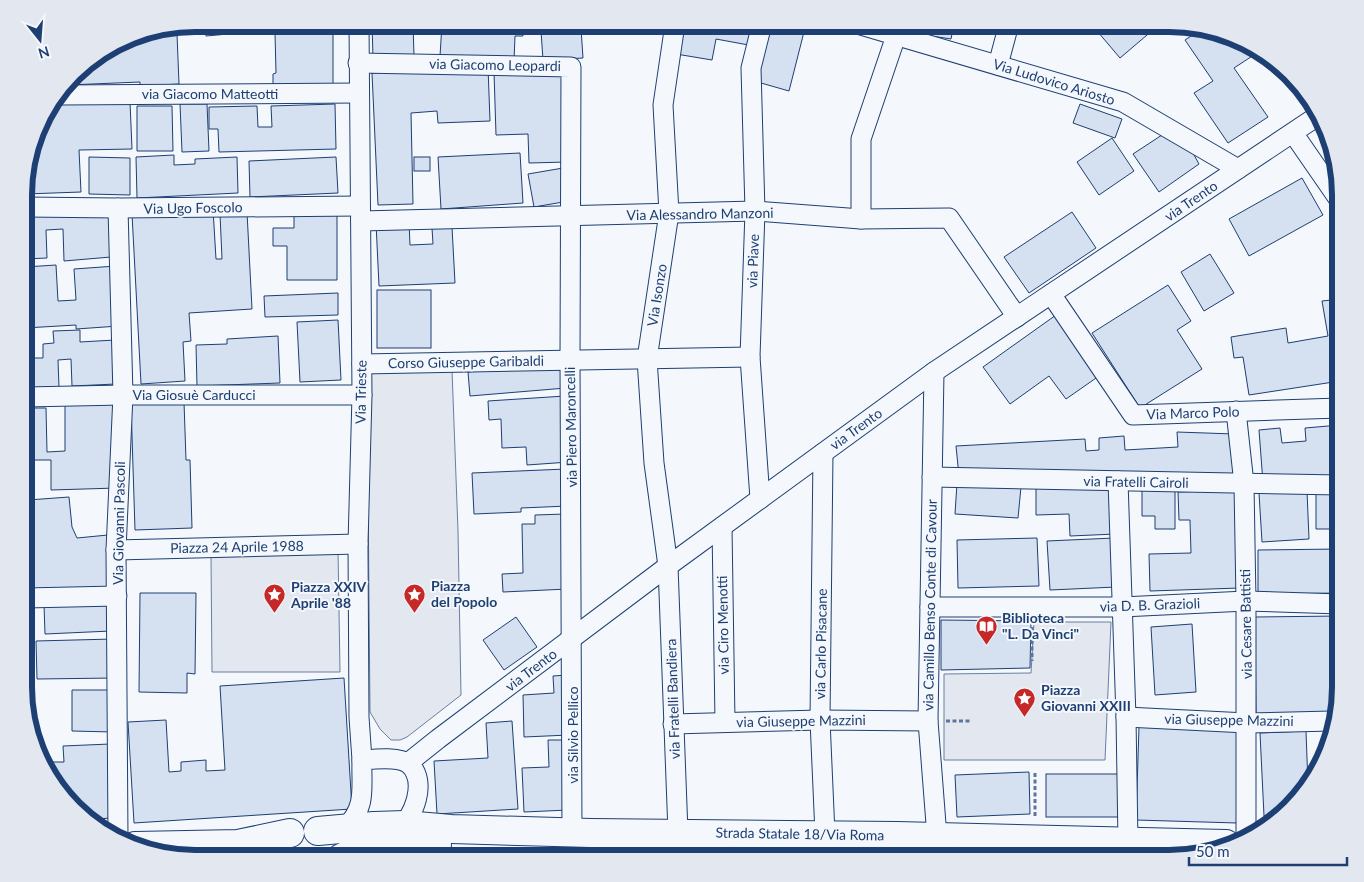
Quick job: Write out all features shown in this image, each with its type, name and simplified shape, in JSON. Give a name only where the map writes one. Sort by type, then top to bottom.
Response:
[{"type":"main road","name":"Strada Statale 18/Via Roma","points":[[162,845],[238,844],[308,828],[318,831],[346,827],[405,825],[450,829],[572,832],[678,842],[824,849],[937,837],[1123,849]]},
{"type":"main road","points":[[318,831],[325,836],[331,850]]},
{"type":"main road","points":[[279,850],[284,839],[290,833]]},
{"type":"main road","points":[[363,850],[373,846],[414,844],[678,842]]},
{"type":"main road","points":[[238,844],[249,850]]},
{"type":"main road","name":"Strada Statale 18/Via Roma","points":[[1152,849],[1201,846]]},
{"type":"street","name":"via Piave","points":[[760,32],[751,68],[755,211],[750,357],[760,499]]},
{"type":"street","points":[[861,219],[861,139],[898,32]]},
{"type":"street","name":"Via Ludovico Ariosto","points":[[908,32],[998,64],[1123,102],[1238,169]]},
{"type":"street","points":[[998,64],[1007,32]]},
{"type":"street","name":"Via Trieste","points":[[346,827],[355,818],[361,804],[362,760],[359,717],[358,544],[362,395],[359,33]]},
{"type":"street","name":"Via Isonzo","points":[[668,566],[654,462],[647,359],[669,213],[662,105],[674,33]]},
{"type":"street","name":"via Giacomo Leopardi","points":[[358,64],[571,67],[572,217]]},
{"type":"street","name":"via Giacomo Matteotti","points":[[66,96],[359,93]]},
{"type":"street","name":"via Trento","points":[[408,763],[668,566],[934,372],[1313,119]]},
{"type":"street","points":[[1293,133],[1331,188]]},
{"type":"street","name":"Via Ugo Foscolo","points":[[32,208],[360,213]]},
{"type":"street","name":"Via Giovanni Pascoli","points":[[118,208],[123,395],[116,550],[118,830]]},
{"type":"street","name":"Via Alessandro Manzoni","points":[[360,213],[572,217],[755,211],[861,219],[949,218],[1017,317]]},
{"type":"street","name":"via Piero Maroncelli","points":[[572,217],[570,361],[573,638]]},
{"type":"street","name":"Via Marco Polo","points":[[1051,294],[1132,415],[1331,408]]},
{"type":"street","name":"Corso Giuseppe Garibaldi","points":[[362,364],[750,357]]},
{"type":"street","name":"via Camillo Benso Conte di Cavour","points":[[934,372],[928,721],[937,837]]},
{"type":"street","name":"Via Giosuè Carducci","points":[[32,396],[362,395]]},
{"type":"street","name":"via Cesare Battisti","points":[[1236,411],[1244,484],[1247,723],[1246,830]]},
{"type":"street","name":"via Carlo Pisacane","points":[[823,453],[820,720],[824,849]]},
{"type":"street","name":"via Fratelli Cairoli","points":[[932,478],[1331,485]]},
{"type":"street","points":[[1118,481],[1126,717],[1138,849]]},
{"type":"street","name":"via Ciro Menotti","points":[[722,527],[725,722]]},
{"type":"street","name":"Piazza 24 Aprile 1988","points":[[116,550],[358,544]]},
{"type":"street","name":"via Fratelli Bandiera","points":[[668,566],[678,842]]},
{"type":"street","points":[[32,598],[117,596]]},
{"type":"street","name":"via D. B. Grazioli","points":[[930,607],[1122,607],[1246,601],[1331,604]]},
{"type":"street","name":"via Silvio Pellico","points":[[572,832],[573,638]]},
{"type":"street","name":"via Giuseppe Mazzini","points":[[1126,717],[1247,723],[1327,721]]},
{"type":"street","name":"via Giuseppe Mazzini","points":[[673,724],[820,720],[928,721]]},
{"type":"street","points":[[362,760],[395,759],[408,763],[416,775],[417,803],[405,825],[373,846]]},
{"type":"path","points":[[1032,607],[1032,661]]},
{"type":"path","points":[[928,721],[972,721]]},
{"type":"shaded area","points":[[367,370],[452,370],[458,531],[461,695],[407,737],[400,740],[391,740],[380,729],[370,712]]},
{"type":"shaded area","name":"Piazza XXIV Aprile '88","points":[[338,550],[340,672],[212,672],[211,557]]},
{"type":"shaded area","name":"Piazza Giovanni XXIII","points":[[1034,622],[1111,622],[1105,760],[944,760],[944,674],[1031,673]]},
{"type":"building","points":[[680,32],[756,32],[754,46],[716,39],[712,60],[676,54]]},
{"type":"building","points":[[767,32],[804,32],[789,91],[754,81]]},
{"type":"building","points":[[908,32],[952,32],[951,39]]},
{"type":"building","points":[[1098,32],[1151,32],[1120,58]]},
{"type":"building","points":[[206,33],[240,33],[206,36]]},
{"type":"building","points":[[275,33],[333,33],[333,86],[273,86],[273,74],[276,73]]},
{"type":"building","points":[[372,33],[413,33],[414,56],[373,57]]},
{"type":"building","points":[[441,33],[523,33],[523,36],[515,36],[514,61],[440,56]]},
{"type":"building","points":[[541,33],[581,33],[583,58],[543,60]]},
{"type":"building","points":[[177,34],[179,84],[140,86],[140,82],[76,85],[96,66],[114,54],[143,41]]},
{"type":"building","points":[[1193,35],[1210,38],[1240,49],[1252,56],[1234,68],[1268,117],[1228,143],[1194,93],[1213,81],[1185,40]]},
{"type":"building","points":[[488,67],[490,121],[438,123],[437,111],[411,113],[413,204],[378,205],[372,73]]},
{"type":"building","points":[[494,72],[566,72],[567,162],[529,163],[528,134],[496,135]]},
{"type":"building","points":[[130,102],[132,149],[79,150],[81,192],[32,194],[41,143],[61,104]]},
{"type":"building","points":[[180,104],[207,104],[209,151],[182,152]]},
{"type":"building","points":[[335,104],[336,149],[219,152],[218,129],[209,129],[209,107],[257,106],[258,127],[272,127],[271,106]]},
{"type":"building","points":[[1080,104],[1122,119],[1115,138],[1073,123]]},
{"type":"building","points":[[137,106],[172,106],[173,151],[137,151]]},
{"type":"building","points":[[1165,133],[1188,144],[1199,164],[1159,192],[1133,154]]},
{"type":"building","points":[[1112,138],[1134,171],[1099,195],[1077,162]]},
{"type":"building","points":[[520,153],[523,203],[441,209],[438,157]]},
{"type":"building","points":[[174,155],[174,165],[195,164],[195,159],[237,157],[238,193],[137,198],[136,157]]},
{"type":"building","points":[[89,157],[130,158],[130,195],[89,194]]},
{"type":"building","points":[[336,157],[338,193],[250,197],[249,161]]},
{"type":"building","points":[[414,157],[430,157],[430,171],[414,171]]},
{"type":"building","points":[[563,168],[569,201],[534,207],[528,174]]},
{"type":"building","points":[[1302,178],[1323,215],[1249,256],[1229,219]]},
{"type":"building","points":[[213,209],[216,259],[222,259],[220,214],[247,212],[252,309],[189,313],[191,341],[183,342],[185,381],[141,384],[132,214]]},
{"type":"building","points":[[32,211],[111,212],[111,257],[64,261],[63,229],[46,230],[47,258],[32,259]]},
{"type":"building","points":[[1072,212],[1096,248],[1029,293],[1004,257]]},
{"type":"building","points":[[294,214],[337,214],[337,280],[287,280],[287,246],[273,246],[273,228],[294,228]]},
{"type":"building","points":[[409,222],[410,245],[433,244],[432,228],[452,227],[455,283],[379,286],[376,223]]},
{"type":"building","points":[[1210,254],[1234,293],[1204,311],[1181,272]]},
{"type":"building","points":[[56,265],[58,301],[76,300],[74,269],[116,266],[119,326],[76,329],[76,325],[32,328],[32,267]]},
{"type":"building","points":[[1168,285],[1191,321],[1177,330],[1202,369],[1140,408],[1092,333]]},
{"type":"building","points":[[377,290],[431,290],[431,348],[377,348]]},
{"type":"building","points":[[338,293],[338,315],[265,317],[264,296]]},
{"type":"building","points":[[1331,300],[1331,382],[1249,395],[1243,357],[1234,358],[1231,337],[1286,328],[1288,343],[1328,336],[1322,301]]},
{"type":"building","points":[[1056,315],[1099,376],[1066,399],[1049,376],[1010,404],[983,367]]},
{"type":"building","points":[[338,320],[341,380],[300,382],[297,322]]},
{"type":"building","points":[[80,330],[80,342],[115,340],[116,384],[72,386],[71,359],[58,360],[59,387],[32,388],[32,358],[43,358],[43,344],[54,343],[53,331]]},
{"type":"building","points":[[278,336],[280,383],[197,386],[196,345],[227,344],[227,339]]},
{"type":"building","points":[[564,365],[566,388],[470,396],[468,372]]},
{"type":"building","points":[[565,396],[569,462],[527,465],[526,447],[502,448],[501,419],[489,420],[488,401]]},
{"type":"building","points":[[184,402],[186,460],[190,460],[192,528],[135,530],[131,404]]},
{"type":"building","points":[[115,404],[117,488],[51,490],[51,460],[32,460],[32,408],[46,408],[47,452],[65,451],[65,405]]},
{"type":"building","points":[[1331,426],[1331,477],[1263,483],[1259,430],[1280,428],[1282,443],[1306,441],[1305,428]]},
{"type":"building","points":[[1177,432],[1234,434],[1235,477],[959,476],[956,446],[1085,439],[1086,451],[1099,450],[1099,438],[1124,436],[1125,450],[1178,447]]},
{"type":"building","points":[[566,469],[568,506],[521,508],[521,512],[474,514],[472,473]]},
{"type":"building","points":[[957,483],[1021,487],[1018,518],[955,514]]},
{"type":"building","points":[[1036,488],[1116,488],[1116,534],[1070,536],[1069,514],[1036,515]]},
{"type":"building","points":[[1142,489],[1175,489],[1175,529],[1155,529],[1155,516],[1142,516]]},
{"type":"building","points":[[1238,490],[1240,588],[1150,591],[1149,554],[1191,553],[1190,520],[1179,520],[1178,492]]},
{"type":"building","points":[[1307,491],[1309,539],[1262,542],[1259,493]]},
{"type":"building","points":[[1316,493],[1331,494],[1331,529],[1316,529]]},
{"type":"building","points":[[69,497],[72,527],[77,538],[108,535],[110,587],[32,592],[32,500]]},
{"type":"building","points":[[565,514],[568,589],[503,592],[502,574],[523,573],[522,524],[535,524],[535,515]]},
{"type":"building","points":[[1037,538],[1039,586],[958,588],[957,540]]},
{"type":"building","points":[[1114,538],[1116,587],[1050,590],[1047,541]]},
{"type":"building","points":[[1331,549],[1331,593],[1258,594],[1258,550]]},
{"type":"building","points":[[140,593],[196,593],[195,674],[187,673],[187,693],[139,692]]},
{"type":"building","points":[[110,602],[111,631],[45,634],[44,605]]},
{"type":"building","points":[[1331,616],[1331,697],[1329,712],[1256,714],[1255,617]]},
{"type":"building","points":[[516,617],[537,647],[504,670],[483,640]]},
{"type":"building","name":"Biblioteca \"L. Da Vinci\"","points":[[941,620],[1031,621],[1030,668],[941,670]]},
{"type":"building","points":[[1192,624],[1196,692],[1155,695],[1151,627]]},
{"type":"building","points":[[113,639],[114,678],[37,679],[36,641]]},
{"type":"building","points":[[567,675],[569,735],[524,737],[523,695],[554,693],[553,676]]},
{"type":"building","points":[[344,678],[352,809],[134,823],[128,722],[166,720],[169,772],[181,771],[181,762],[206,760],[206,771],[225,770],[220,686]]},
{"type":"building","points":[[72,690],[113,690],[113,732],[72,731]]},
{"type":"building","points":[[512,721],[518,809],[437,814],[434,761],[488,758],[486,723]]},
{"type":"building","points":[[1139,727],[1240,729],[1237,823],[1136,820]]},
{"type":"building","points":[[1306,731],[1307,771],[1291,794],[1267,816],[1264,816],[1260,733]]},
{"type":"building","points":[[548,740],[566,740],[568,810],[524,812],[522,768],[549,767]]},
{"type":"building","points":[[110,744],[114,818],[101,819],[80,802],[66,786],[51,762],[64,762],[63,746]]},
{"type":"building","points":[[1029,772],[1030,814],[957,817],[955,775]]},
{"type":"building","points":[[1046,774],[1123,774],[1123,817],[1046,817]]},
{"type":"place","name":"Piazza del Popolo","points":[[415,613]]},
{"type":"place","name":"Piazza XXIV Aprile '88","points":[[275,614]]},
{"type":"place","name":"Biblioteca \"L. Da Vinci\"","points":[[986,645]]},
{"type":"place","name":"Piazza Giovanni XXIII","points":[[1025,717]]}]
